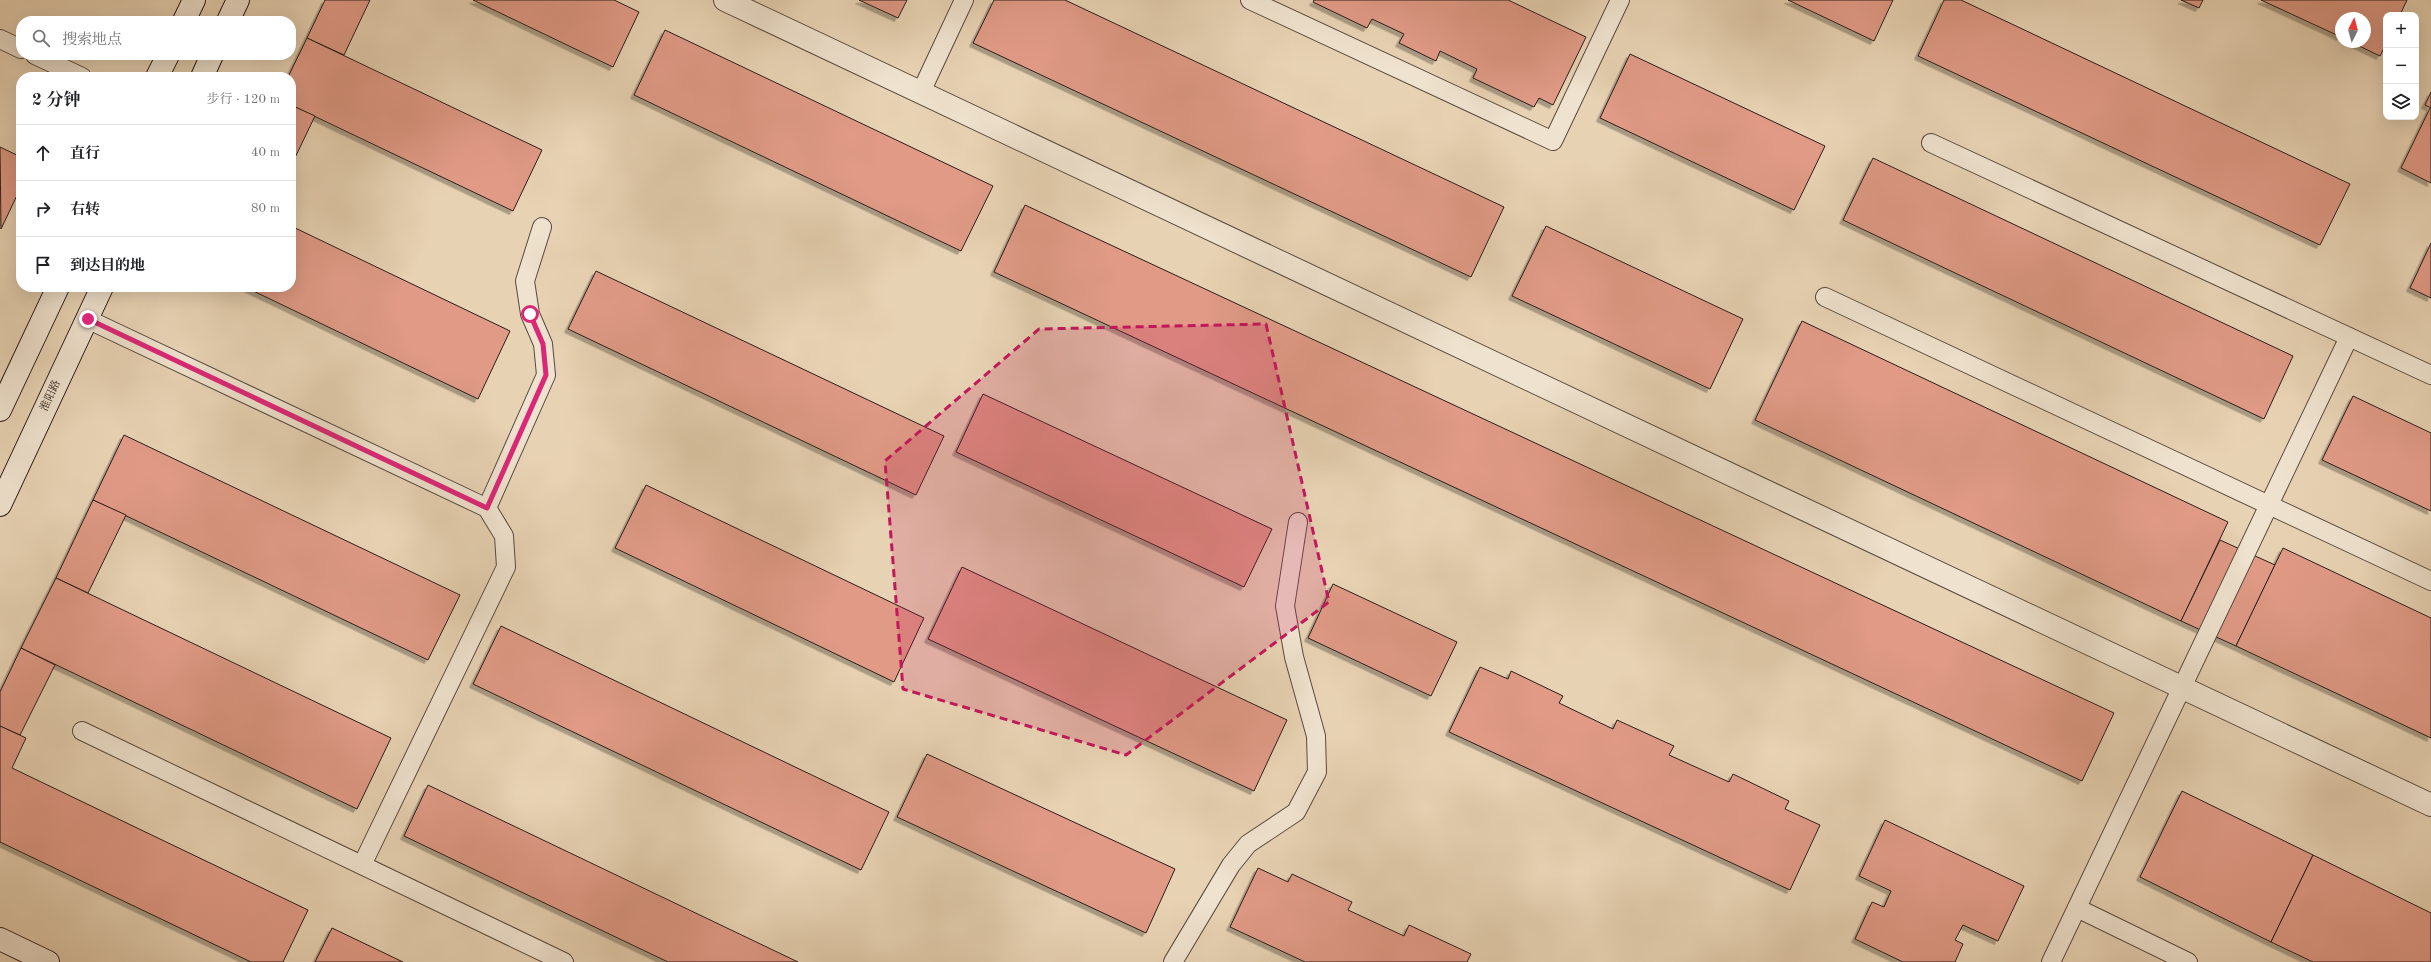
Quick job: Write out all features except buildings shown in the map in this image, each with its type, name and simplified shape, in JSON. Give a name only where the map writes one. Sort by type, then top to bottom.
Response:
[{"type":"street","points":[[186,16],[194,0]]},
{"type":"street","points":[[230,16],[238,0]]},
{"type":"street","points":[[725,0],[2431,805]]},
{"type":"street","points":[[160,72],[166,60]]},
{"type":"street","points":[[204,72],[210,60]]},
{"type":"street","points":[[0,410],[56,292]]},
{"type":"street","name":"淮阳路","points":[[0,505],[100,292]]},
{"type":"street","points":[[0,939],[48,962]]},
{"type":"lane","points":[[921,92],[964,0]]},
{"type":"lane","points":[[1250,0],[1554,141],[1620,0]]},
{"type":"lane","points":[[0,39],[16,46]]},
{"type":"lane","points":[[46,60],[71,72]]},
{"type":"lane","points":[[1931,143],[2431,375]]},
{"type":"lane","points":[[487,508],[546,375],[543,344],[530,314],[525,281],[542,227]]},
{"type":"lane","points":[[1825,297],[2431,580]]},
{"type":"lane","points":[[88,319],[487,508],[504,536],[506,567],[362,865]]},
{"type":"lane","points":[[2051,962],[2349,337]]},
{"type":"lane","points":[[1173,962],[1231,865],[1248,844],[1296,812],[1317,772],[1316,736],[1294,657],[1285,606],[1298,522]]},
{"type":"lane","points":[[82,731],[564,962]]},
{"type":"lane","points":[[2077,908],[2188,962]]},
{"type":"highlighted area","points":[[1266,324],[1329,602],[1126,755],[903,689],[885,461],[1039,329]]},
{"type":"route","points":[[88,319],[487,508],[546,375],[543,344],[530,314]]}]
